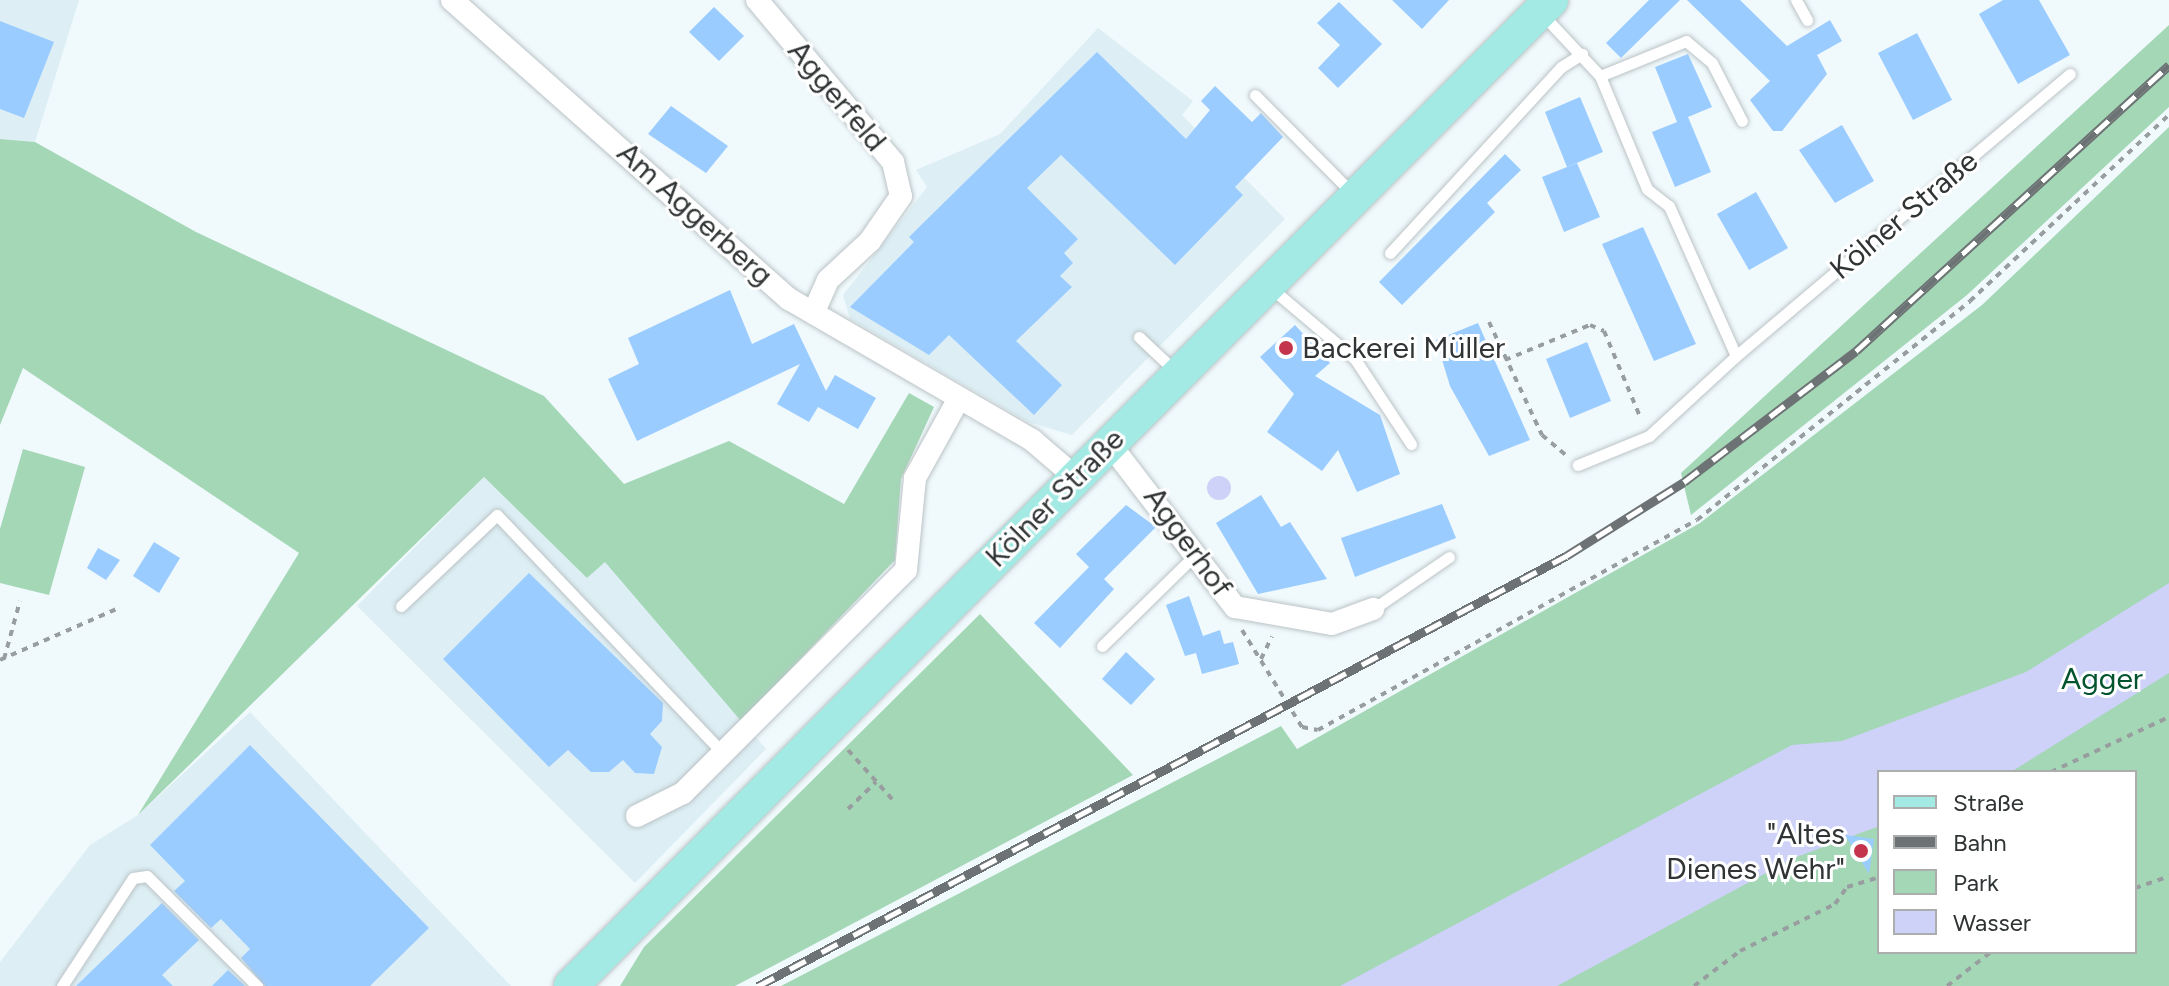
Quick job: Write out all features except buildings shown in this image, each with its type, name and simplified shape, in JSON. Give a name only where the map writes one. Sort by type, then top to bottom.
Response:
[{"type":"main road","name":"Kölner Straße","points":[[571,986],[1074,476],[1269,286],[1543,4]]},
{"type":"street","name":"Am Aggerberg","points":[[452,0],[813,313],[958,400],[1032,440],[1074,476]]},
{"type":"street","name":"Aggerfeld","points":[[765,3],[893,162],[901,196],[870,241],[828,280],[813,313]]},
{"type":"street","points":[[637,816],[683,793],[906,570],[915,478],[958,400]]},
{"type":"street","name":"Aggerhof","points":[[1109,443],[1197,553],[1235,607],[1332,624],[1373,609]]},
{"type":"lane","points":[[1796,0],[1807,20]]},
{"type":"lane","name":"Kölner Straße","points":[[1543,4],[1600,76],[1647,189],[1669,206],[1736,356]]},
{"type":"lane","points":[[1600,76],[1686,41],[1712,63],[1742,121]]},
{"type":"lane","points":[[1390,253],[1561,67],[1582,54]]},
{"type":"lane","name":"Kölner Straße","points":[[1578,465],[1649,436],[1736,356],[2070,74]]},
{"type":"lane","points":[[1255,95],[1355,195]]},
{"type":"lane","points":[[1269,286],[1355,359],[1411,444]]},
{"type":"lane","points":[[1139,337],[1178,375]]},
{"type":"lane","points":[[401,606],[497,515],[724,754]]},
{"type":"lane","points":[[1102,646],[1197,553]]},
{"type":"lane","points":[[1373,609],[1449,557]]},
{"type":"lane","points":[[62,986],[133,878],[147,876],[257,986]]},
{"type":"path","points":[[1261,659],[1302,727],[1318,730],[1697,520],[1970,301],[2169,115]]},
{"type":"path","points":[[1489,322],[1542,435],[1578,465]]},
{"type":"path","points":[[1505,360],[1590,325],[1604,331],[1649,436]]},
{"type":"path","points":[[2,660],[20,601]]},
{"type":"path","points":[[2,660],[119,608]]},
{"type":"path","points":[[2055,770],[2169,717]]},
{"type":"path","points":[[827,727],[892,799]]},
{"type":"path","points":[[848,809],[876,782]]},
{"type":"path","points":[[2137,887],[2169,876]]},
{"type":"path","points":[[1694,986],[1740,951],[1835,904],[1847,887],[1877,878]]},
{"type":"path","points":[[1947,986],[1988,954]]},
{"type":"shaded area","points":[[0,0],[79,0],[35,142],[0,139]]},
{"type":"shaded area","points":[[1098,28],[1193,101],[1182,115],[1285,219],[1072,435],[1028,422],[850,319],[843,295],[927,187],[916,170],[1000,134]]},
{"type":"shaded area","points":[[484,477],[587,578],[605,561],[766,749],[635,883],[357,606]]},
{"type":"shaded area","points":[[250,712],[511,986],[0,986],[0,962],[90,845],[138,815]]},
{"type":"green space","points":[[2169,25],[2169,107],[1967,295],[1691,515],[1681,473]]},
{"type":"green space","points":[[2169,127],[2169,986],[781,986],[1281,726],[1297,749],[1700,523],[1982,305]]},
{"type":"green space","points":[[0,139],[35,142],[196,232],[544,396],[624,484],[729,441],[844,504],[909,393],[934,407],[901,479],[895,560],[741,721],[605,562],[587,578],[484,477],[138,815],[299,553],[23,368],[0,425]]},
{"type":"green space","points":[[23,449],[85,467],[49,595],[0,583],[0,529]]},
{"type":"green space","points":[[980,614],[1133,775],[735,986],[620,986],[644,947]]},
{"type":"water","points":[[1219,476],[1227,480],[1231,488],[1227,496],[1219,500],[1211,496],[1207,488],[1211,480]]},
{"type":"water","name":"Agger","points":[[2169,583],[2169,673],[2014,770],[1877,770],[1877,827],[1794,858],[1557,986],[1340,986],[1792,745],[1842,741],[2026,672]]},
{"type":"railway","points":[[758,986],[1566,556],[1684,482],[1856,351],[2169,65]]},
{"type":"place","name":"Backerei Müller","points":[[1286,348]]},
{"type":"place","name":"\"Altes Dienes Wehr\"","points":[[1861,851]]}]
